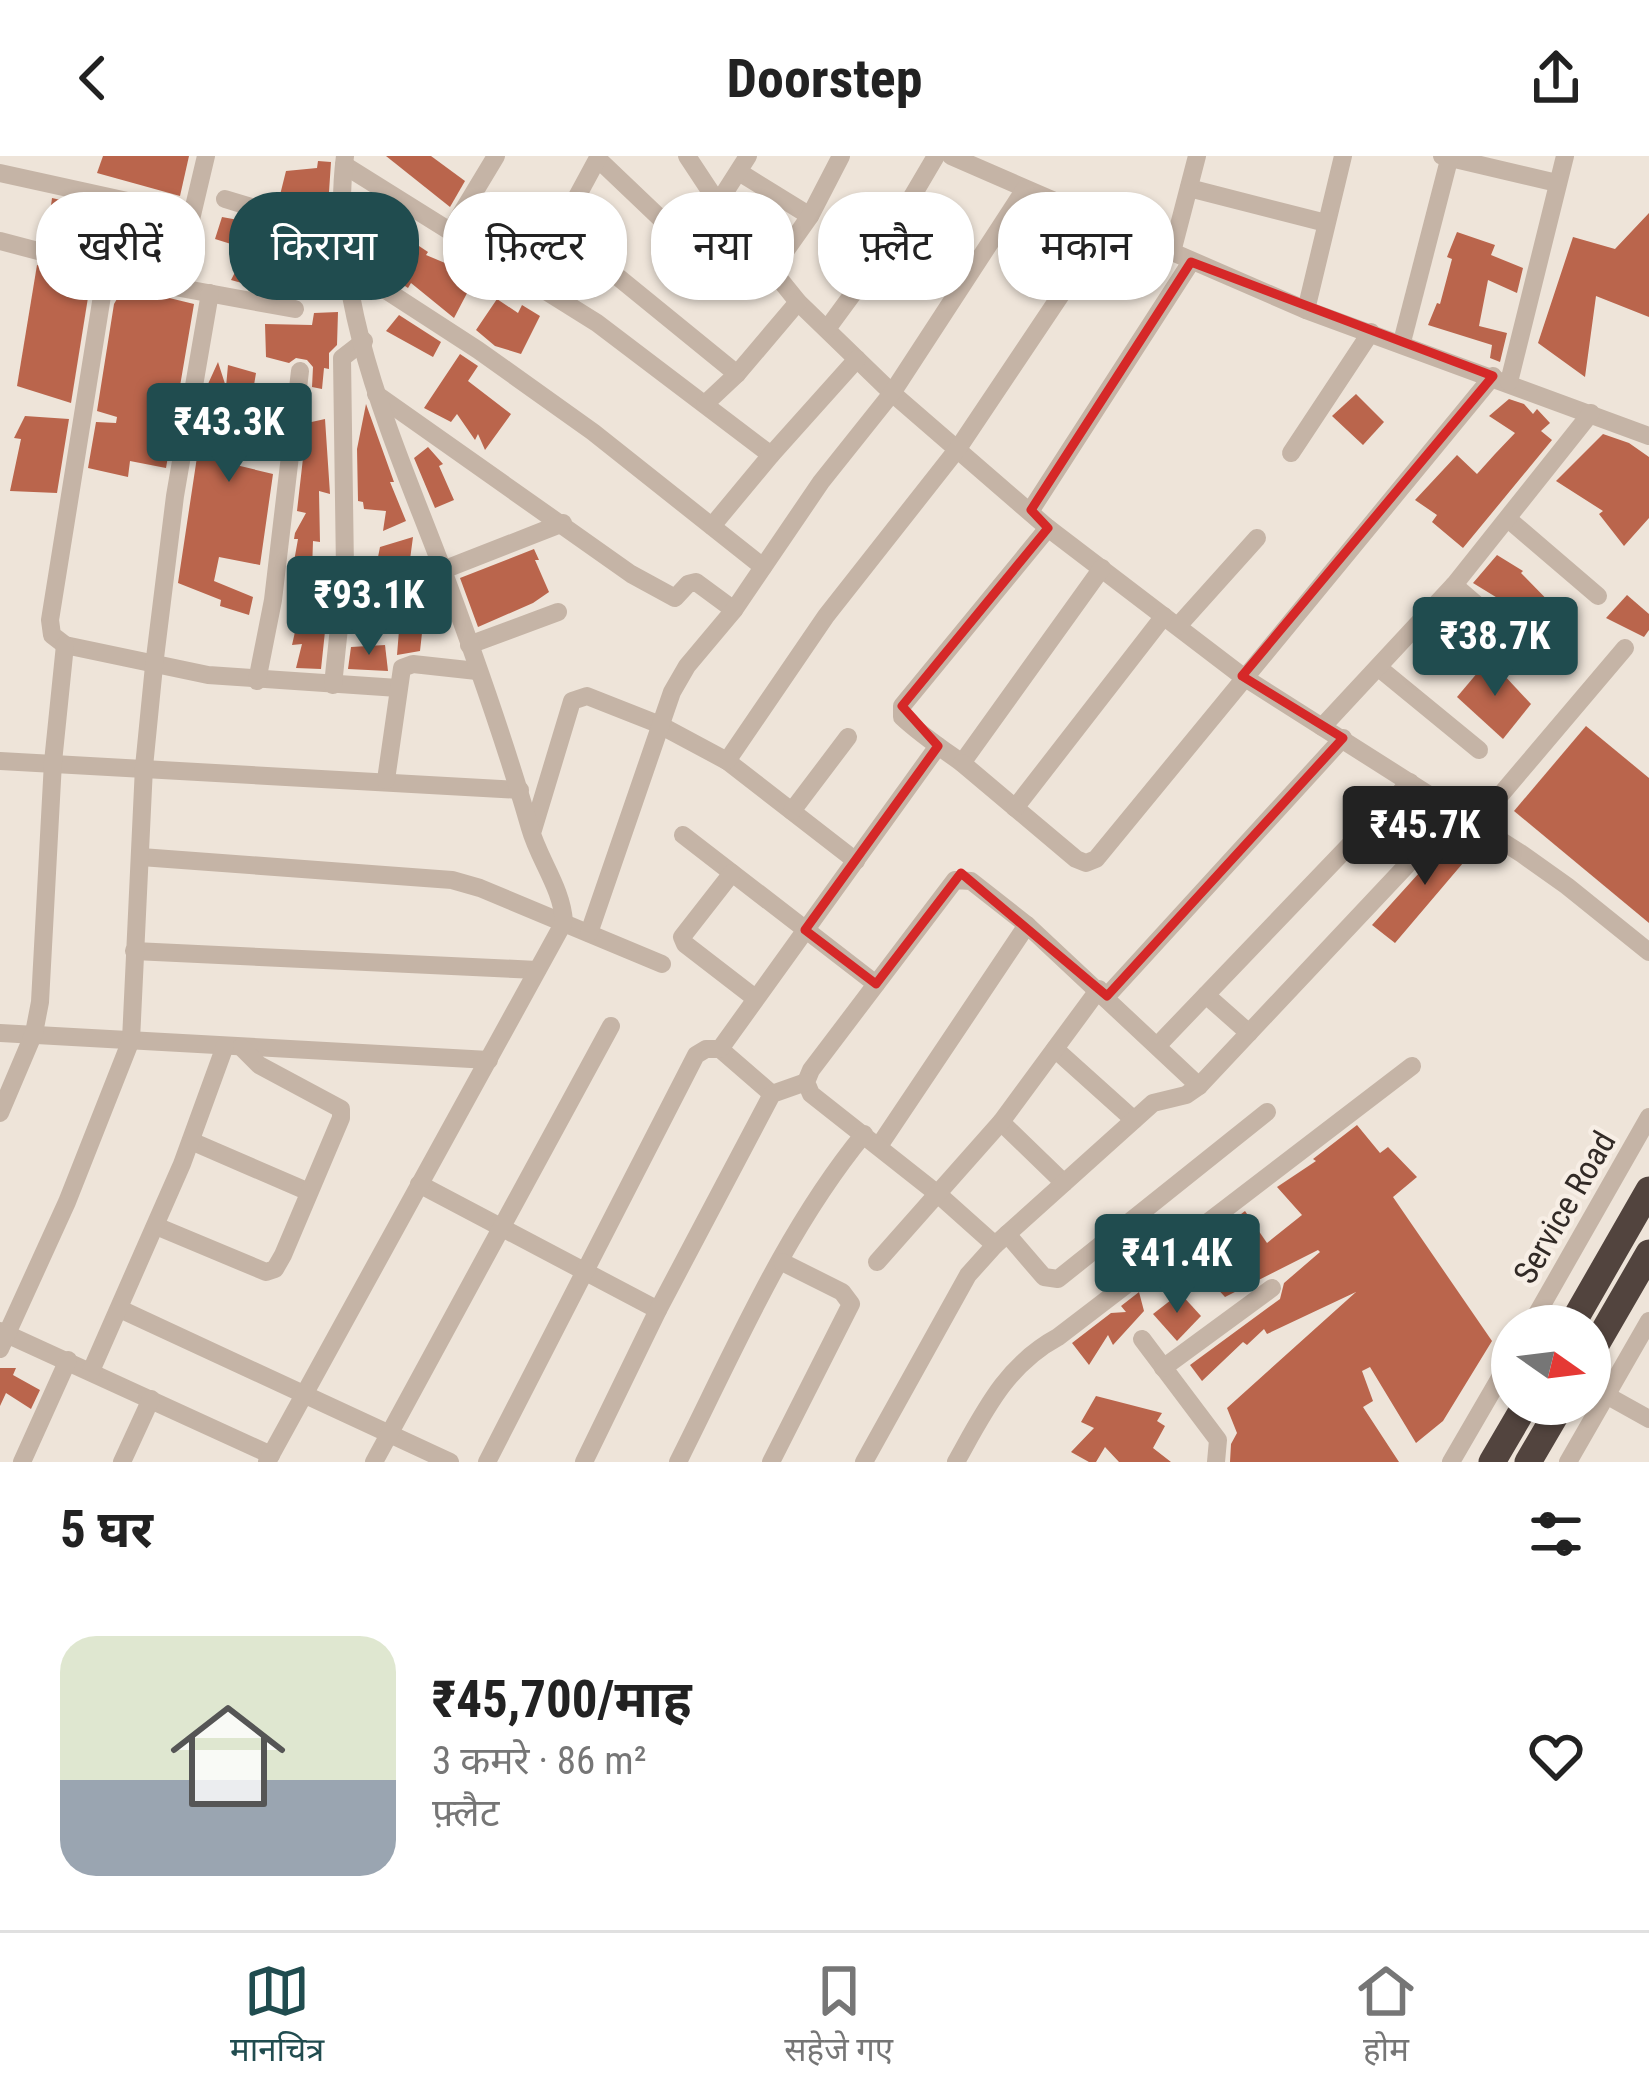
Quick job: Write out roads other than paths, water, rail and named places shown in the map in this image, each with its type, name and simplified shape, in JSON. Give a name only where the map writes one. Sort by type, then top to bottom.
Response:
[{"type":"highway","points":[[1583,1305],[1649,1190]]},
{"type":"highway","points":[[1611,1319],[1649,1253]]},
{"type":"highway","points":[[1492,1462],[1514,1425]]},
{"type":"highway","points":[[1528,1462],[1550,1425]]},
{"type":"street","points":[[196,192],[206,156]]},
{"type":"street","points":[[687,156],[711,192]]},
{"type":"street","points":[[794,235],[810,216],[841,156]]},
{"type":"street","points":[[827,329],[863,280],[936,156]]},
{"type":"street","points":[[1174,244],[1197,156]]},
{"type":"street","points":[[1306,310],[1342,156]]},
{"type":"street","points":[[1048,528],[902,706],[902,717],[1086,863],[1096,859],[1242,676],[1501,379],[1564,156]]},
{"type":"street","points":[[473,192],[493,157]]},
{"type":"street","points":[[580,192],[598,157],[651,209]]},
{"type":"street","points":[[1402,342],[1448,157],[1557,183]]},
{"type":"street","points":[[964,159],[1032,192]]},
{"type":"street","points":[[345,160],[443,224]]},
{"type":"street","points":[[343,192],[345,160]]},
{"type":"street","points":[[725,192],[744,164],[810,216]]},
{"type":"street","points":[[0,173],[86,192]]},
{"type":"street","points":[[1189,188],[1326,223]]},
{"type":"street","points":[[589,933],[658,724],[687,666],[734,610],[821,482],[892,393],[1025,189]]},
{"type":"street","points":[[225,199],[229,200]]},
{"type":"street","points":[[0,241],[36,251]]},
{"type":"street","points":[[1174,253],[1306,310],[1649,436]]},
{"type":"street","points":[[1030,510],[1191,262]]},
{"type":"street","points":[[627,284],[737,374]]},
{"type":"street","points":[[205,292],[295,309]]},
{"type":"street","points":[[210,293],[175,496],[154,667],[131,1040],[67,1202],[2,1338],[68,1360],[269,1458],[564,922],[561,902],[532,834],[443,570],[376,394],[355,300]]},
{"type":"street","points":[[794,297],[892,393],[1048,528],[1242,676],[1568,886],[1649,952]]},
{"type":"street","points":[[101,300],[50,620],[52,635],[64,645],[154,667],[257,681],[398,688]]},
{"type":"street","points":[[399,300],[575,419],[763,567]]},
{"type":"street","points":[[563,300],[771,455]]},
{"type":"street","points":[[727,761],[826,616],[959,448],[1058,300]]},
{"type":"street","points":[[705,404],[798,302]]},
{"type":"street","points":[[1291,453],[1372,332]]},
{"type":"street","points":[[333,685],[345,570],[342,358],[364,341]]},
{"type":"street","points":[[712,526],[857,359]]},
{"type":"street","points":[[257,681],[275,584],[300,370]]},
{"type":"street","points":[[376,394],[669,597],[680,596],[688,584],[696,582],[734,610]]},
{"type":"street","points":[[1322,727],[1454,585],[1591,413]]},
{"type":"street","points":[[1508,519],[1598,596]]},
{"type":"street","points":[[443,570],[563,524]]},
{"type":"street","points":[[1015,808],[1171,621],[1257,538]]},
{"type":"street","points":[[962,763],[1102,568]]},
{"type":"street","points":[[1454,585],[1543,662]]},
{"type":"street","points":[[469,645],[558,612]]},
{"type":"street","points":[[0,1113],[34,1033],[64,645]]},
{"type":"street","points":[[1475,825],[1625,648]]},
{"type":"street","points":[[386,780],[402,668],[413,664],[477,671]]},
{"type":"street","points":[[1379,668],[1478,750]]},
{"type":"street","points":[[532,834],[572,701],[587,696],[658,724],[727,761],[856,861]]},
{"type":"street","points":[[791,811],[848,736]]},
{"type":"street","points":[[877,1262],[1001,1122],[1103,993],[1343,738]]},
{"type":"street","points":[[720,1049],[938,746]]},
{"type":"street","points":[[0,761],[520,790]]},
{"type":"street","points":[[1158,1045],[1410,782]]},
{"type":"street","points":[[864,1462],[944,1314],[968,1276],[1001,1239],[1153,1103],[1186,1095],[1199,1086],[1455,814]]},
{"type":"street","points":[[683,835],[876,984]]},
{"type":"street","points":[[141,856],[452,880],[662,964]]},
{"type":"street","points":[[732,873],[682,937],[755,998]]},
{"type":"street","points":[[584,1462],[772,1094],[806,1082],[955,880],[971,881],[1027,925],[1199,1086]]},
{"type":"street","points":[[678,1462],[829,1176],[871,1140],[1027,925]]},
{"type":"street","points":[[134,951],[536,970]]},
{"type":"street","points":[[1206,995],[1249,1033]]},
{"type":"street","points":[[374,1462],[611,1026]]},
{"type":"street","points":[[0,1033],[488,1060]]},
{"type":"street","points":[[91,1371],[233,1046]]},
{"type":"street","points":[[156,1226],[271,1272],[283,1256],[341,1118],[340,1109],[233,1046]]},
{"type":"street","points":[[487,1462],[696,1055],[720,1049],[772,1094]]},
{"type":"street","points":[[1055,1049],[1134,1120]]},
{"type":"street","points":[[956,1462],[1008,1374],[1031,1351],[1058,1336],[1412,1066]]},
{"type":"street","points":[[806,1082],[811,1094],[939,1195],[1044,1277],[1058,1280],[1267,1112]]},
{"type":"street","name":"Service Road","points":[[1542,1305],[1649,1117]]},
{"type":"street","points":[[1001,1122],[1064,1183]]},
{"type":"street","points":[[191,1141],[309,1192]]},
{"type":"street","points":[[419,1184],[658,1310]]},
{"type":"street","points":[[771,1462],[850,1304],[842,1292],[782,1262]]},
{"type":"street","points":[[1163,1368],[1272,1288]]},
{"type":"street","points":[[120,1309],[450,1462]]},
{"type":"street","points":[[1611,1386],[1649,1321]]},
{"type":"street","points":[[1142,1340],[1218,1440],[1216,1462]]},
{"type":"street","points":[[22,1462],[68,1360]]},
{"type":"street","points":[[1450,1462],[1491,1393]]},
{"type":"street","points":[[1611,1398],[1649,1419]]},
{"type":"street","points":[[122,1462],[151,1399]]},
{"type":"street","points":[[1568,1462],[1589,1425]]}]
